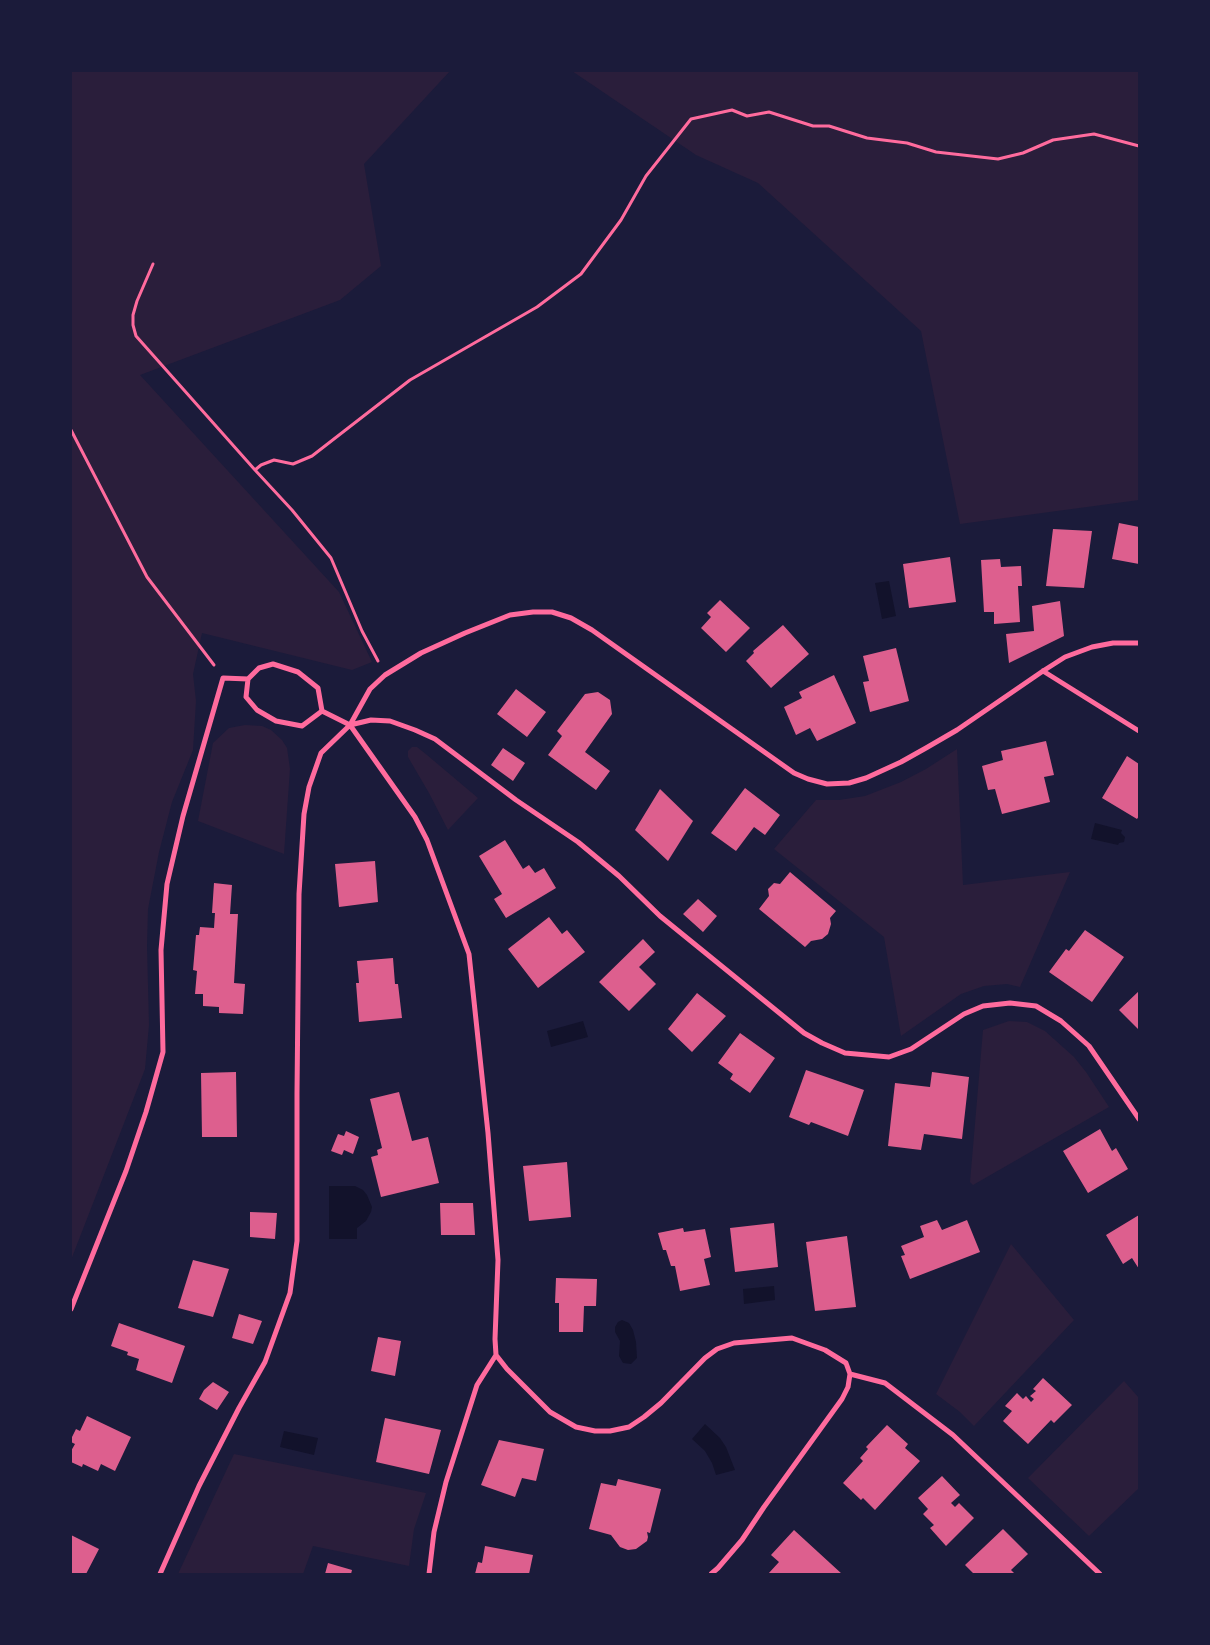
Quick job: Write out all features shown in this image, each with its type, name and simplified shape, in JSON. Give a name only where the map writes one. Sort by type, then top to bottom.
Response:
[{"type":"street","points":[[160,1574],[199,1486],[265,1362],[290,1293],[297,1241],[299,894],[304,814],[309,786],[321,753],[350,725],[370,689],[385,675],[444,642],[486,624],[510,615],[552,612],[572,618],[592,630],[794,773],[827,784],[849,783],[866,778],[901,762],[957,730],[1042,670],[1065,657],[1092,647],[1113,643],[1139,643]]},
{"type":"street","points":[[273,664],[298,672],[318,688],[322,711],[302,726],[276,721],[257,710],[246,697],[248,679],[259,668],[273,664]]},
{"type":"street","points":[[1042,670],[1139,731]]},
{"type":"street","points":[[71,1309],[129,1162],[163,1052],[161,950],[167,884],[184,816],[223,678],[248,679]]},
{"type":"street","points":[[322,711],[350,725],[415,817],[430,848],[470,954],[488,1133],[498,1260],[496,1355],[478,1385],[446,1482],[434,1532],[429,1574]]},
{"type":"street","points":[[350,725],[371,720],[390,721],[435,739],[516,800],[578,842],[619,876],[660,916],[804,1032],[822,1043],[845,1053],[888,1057],[910,1048],[964,1014],[983,1006],[1010,1003],[1036,1006],[1061,1020],[1089,1046],[1139,1120]]},
{"type":"street","points":[[496,1355],[507,1369],[550,1412],[576,1427],[595,1431],[610,1431],[637,1422],[661,1403],[717,1349],[734,1344],[792,1338],[825,1350],[846,1363],[850,1374],[848,1387],[842,1399],[742,1540],[711,1574]]},
{"type":"street","points":[[850,1374],[885,1383],[953,1435],[1100,1574]]},
{"type":"path","points":[[255,470],[261,465],[274,460],[293,464],[312,456],[410,380],[537,307],[581,274],[620,220],[646,176],[691,118],[732,110],[747,116],[769,112],[812,126],[829,126],[867,138],[907,143],[936,152],[998,159],[1023,153],[1053,140],[1094,134],[1139,146]]},
{"type":"path","points":[[153,264],[133,315],[136,336],[292,510],[330,558],[362,631],[385,675]]},
{"type":"path","points":[[71,430],[147,577],[223,678]]},
{"type":"shaded area","points":[[71,71],[450,71],[364,164],[381,266],[340,300],[140,375],[339,592],[372,662],[352,670],[202,633],[193,674],[196,701],[193,750],[172,802],[159,852],[148,909],[149,1025],[145,1069],[71,1260]]},
{"type":"shaded area","points":[[572,71],[1139,71],[1139,500],[960,524],[921,331],[758,183],[696,155]]},
{"type":"shaded area","points":[[889,581],[896,616],[882,619],[875,583]]},
{"type":"shaded area","points":[[245,725],[262,726],[271,730],[282,740],[287,748],[290,769],[284,854],[198,821],[213,743],[229,728]]},
{"type":"shaded area","points":[[412,747],[417,747],[478,798],[448,830],[408,757],[408,751]]},
{"type":"shaded area","points":[[957,749],[963,885],[1070,872],[1020,987],[1007,984],[984,986],[961,994],[901,1036],[884,937],[774,849],[816,800],[839,800],[865,796],[901,782]]},
{"type":"shaded area","points":[[1095,823],[1122,830],[1121,833],[1125,837],[1124,842],[1118,845],[1091,839]]},
{"type":"shaded area","points":[[583,1021],[588,1037],[551,1047],[547,1031]]},
{"type":"shaded area","points":[[1009,1021],[1027,1022],[1045,1031],[1074,1057],[1109,1107],[973,1185],[970,1182],[983,1030]]},
{"type":"shaded area","points":[[329,1186],[355,1186],[363,1190],[367,1195],[372,1207],[371,1212],[366,1221],[357,1228],[357,1239],[329,1239]]},
{"type":"shaded area","points":[[1011,1244],[1074,1320],[974,1426],[960,1412],[936,1394]]},
{"type":"shaded area","points":[[774,1286],[775,1300],[744,1304],[743,1289]]},
{"type":"shaded area","points":[[622,1320],[629,1323],[636,1342],[637,1358],[631,1364],[623,1363],[619,1356],[620,1341],[615,1332],[615,1327]]},
{"type":"shaded area","points":[[1124,1381],[1139,1398],[1139,1488],[1089,1536],[1028,1478]]},
{"type":"shaded area","points":[[705,1424],[720,1438],[726,1447],[735,1470],[716,1475],[705,1451],[692,1439]]},
{"type":"shaded area","points":[[284,1431],[318,1438],[314,1455],[280,1447]]},
{"type":"shaded area","points":[[234,1454],[426,1493],[414,1529],[409,1566],[313,1546],[303,1574],[178,1574]]},
{"type":"building","points":[[1119,523],[1139,527],[1139,564],[1112,559]]},
{"type":"building","points":[[1053,529],[1092,531],[1084,588],[1046,586]]},
{"type":"building","points":[[950,557],[956,602],[909,608],[903,564]]},
{"type":"building","points":[[1000,559],[1001,567],[1021,566],[1022,586],[1018,586],[1020,622],[994,624],[994,612],[984,612],[981,560]]},
{"type":"building","points":[[720,600],[750,628],[726,652],[701,628],[711,617],[707,613]]},
{"type":"building","points":[[1060,601],[1064,636],[1009,663],[1006,634],[1034,631],[1032,606]]},
{"type":"building","points":[[783,625],[809,654],[771,688],[746,661],[754,653],[753,651]]},
{"type":"building","points":[[896,648],[909,701],[870,712],[863,682],[869,681],[863,656]]},
{"type":"building","points":[[834,675],[856,723],[817,741],[810,728],[796,735],[784,707],[802,698],[799,692]]},
{"type":"building","points":[[516,689],[546,712],[527,737],[497,714]]},
{"type":"building","points":[[598,692],[610,700],[612,714],[585,752],[610,771],[596,790],[548,755],[562,736],[557,731],[585,694]]},
{"type":"building","points":[[1046,741],[1054,775],[1044,777],[1050,802],[1002,814],[995,789],[988,790],[982,766],[1003,760],[1001,751]]},
{"type":"building","points":[[503,748],[525,763],[513,781],[491,765]]},
{"type":"building","points":[[1127,756],[1139,764],[1139,816],[1137,819],[1102,798]]},
{"type":"building","points":[[745,788],[780,815],[765,835],[754,827],[736,851],[711,833]]},
{"type":"building","points":[[660,789],[693,821],[668,861],[635,830]]},
{"type":"building","points":[[505,840],[523,869],[529,865],[535,873],[544,868],[556,888],[506,918],[494,899],[502,894],[479,856]]},
{"type":"building","points":[[375,861],[378,902],[339,907],[335,864]]},
{"type":"building","points":[[790,872],[836,911],[830,918],[831,924],[828,934],[822,939],[811,941],[805,947],[759,909],[769,896],[768,889],[774,883],[780,884]]},
{"type":"building","points":[[214,883],[232,885],[230,914],[238,914],[234,983],[245,984],[243,1014],[219,1013],[219,1007],[203,1006],[203,994],[195,994],[197,971],[193,970],[196,935],[199,935],[200,927],[214,928],[215,913],[212,913]]},
{"type":"building","points":[[698,899],[717,916],[703,932],[683,914]]},
{"type":"building","points":[[549,917],[562,934],[567,930],[585,952],[538,988],[508,949]]},
{"type":"building","points":[[1085,930],[1124,957],[1092,1002],[1049,972],[1066,949],[1069,951]]},
{"type":"building","points":[[643,939],[655,952],[639,967],[656,984],[629,1011],[599,982]]},
{"type":"building","points":[[393,958],[395,984],[398,984],[402,1018],[359,1022],[356,983],[359,983],[357,961]]},
{"type":"building","points":[[1139,991],[1139,1030],[1119,1010]]},
{"type":"building","points":[[697,993],[726,1016],[692,1052],[668,1029]]},
{"type":"building","points":[[740,1033],[775,1058],[750,1093],[730,1079],[733,1074],[718,1063]]},
{"type":"building","points":[[806,1070],[864,1090],[848,1136],[811,1122],[809,1125],[789,1117]]},
{"type":"building","points":[[236,1072],[237,1137],[202,1137],[201,1073]]},
{"type":"building","points":[[932,1072],[969,1077],[962,1139],[924,1134],[921,1150],[888,1146],[895,1083],[930,1087]]},
{"type":"building","points":[[399,1092],[412,1141],[428,1137],[439,1183],[381,1197],[371,1157],[378,1155],[377,1150],[382,1148],[370,1099]]},
{"type":"building","points":[[1100,1129],[1112,1151],[1116,1148],[1128,1169],[1088,1193],[1063,1151]]},
{"type":"building","points":[[346,1131],[359,1137],[353,1154],[344,1150],[342,1155],[331,1151],[338,1134],[344,1136]]},
{"type":"building","points":[[567,1162],[571,1217],[529,1221],[523,1166]]},
{"type":"building","points":[[440,1203],[473,1203],[475,1235],[441,1235]]},
{"type":"building","points":[[250,1212],[277,1213],[275,1239],[250,1237]]},
{"type":"building","points":[[1139,1215],[1139,1269],[1132,1258],[1123,1264],[1106,1235]]},
{"type":"building","points":[[937,1220],[942,1230],[967,1220],[980,1252],[910,1279],[901,1256],[905,1255],[901,1246],[924,1237],[920,1226]]},
{"type":"building","points":[[774,1223],[778,1267],[735,1272],[730,1228]]},
{"type":"building","points":[[683,1228],[684,1232],[705,1229],[711,1257],[704,1259],[710,1285],[680,1291],[675,1266],[671,1266],[666,1250],[663,1250],[658,1233]]},
{"type":"building","points":[[847,1236],[856,1307],[815,1311],[806,1242]]},
{"type":"building","points":[[193,1260],[229,1269],[213,1317],[178,1308]]},
{"type":"building","points":[[556,1278],[597,1279],[596,1306],[584,1306],[583,1332],[559,1332],[559,1303],[555,1303]]},
{"type":"building","points":[[239,1314],[262,1321],[253,1344],[232,1338]]},
{"type":"building","points":[[119,1323],[185,1346],[172,1383],[136,1370],[139,1359],[127,1355],[128,1352],[111,1346]]},
{"type":"building","points":[[378,1337],[401,1341],[395,1376],[371,1371]]},
{"type":"building","points":[[1043,1378],[1072,1405],[1054,1423],[1051,1420],[1028,1444],[1003,1421],[1012,1411],[1005,1406],[1017,1393],[1023,1399],[1026,1396],[1031,1402],[1034,1399],[1030,1396],[1036,1391],[1033,1389]]},
{"type":"building","points":[[213,1382],[229,1392],[217,1410],[199,1399],[204,1390]]},
{"type":"building","points":[[87,1416],[131,1437],[115,1471],[101,1464],[98,1471],[83,1464],[82,1467],[71,1462],[71,1451],[75,1444],[71,1442],[71,1439],[76,1429],[80,1431]]},
{"type":"building","points":[[385,1418],[441,1430],[429,1474],[376,1462]]},
{"type":"building","points":[[887,1425],[908,1444],[905,1448],[920,1461],[875,1510],[843,1483],[863,1461],[860,1458],[868,1449],[866,1447]]},
{"type":"building","points":[[499,1440],[544,1449],[536,1481],[522,1478],[515,1497],[481,1485]]},
{"type":"building","points":[[942,1476],[960,1495],[951,1503],[955,1507],[959,1503],[974,1518],[946,1546],[930,1528],[934,1525],[923,1514],[928,1509],[918,1498]]},
{"type":"building","points":[[618,1479],[661,1489],[650,1533],[647,1532],[647,1541],[636,1549],[628,1550],[620,1547],[611,1535],[589,1529],[601,1483],[616,1486]]},
{"type":"building","points":[[1003,1529],[1028,1554],[1011,1570],[1015,1574],[974,1574],[965,1565]]},
{"type":"building","points":[[794,1530],[842,1574],[768,1574],[779,1562],[771,1555]]},
{"type":"building","points":[[71,1535],[99,1549],[86,1574],[71,1574]]},
{"type":"building","points":[[485,1546],[533,1555],[529,1574],[475,1574],[478,1562],[482,1563]]},
{"type":"building","points":[[328,1563],[352,1570],[351,1574],[325,1574]]}]
